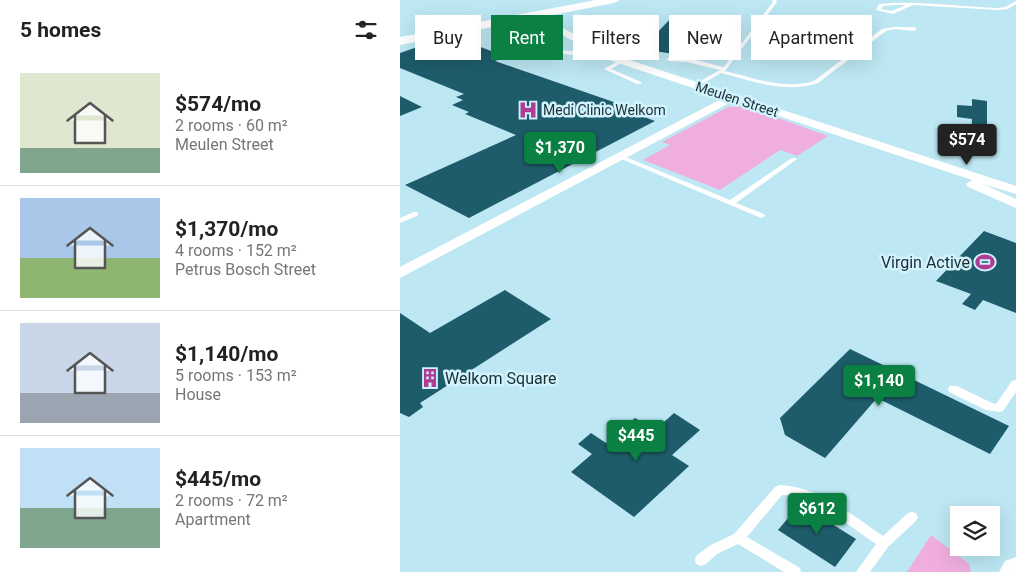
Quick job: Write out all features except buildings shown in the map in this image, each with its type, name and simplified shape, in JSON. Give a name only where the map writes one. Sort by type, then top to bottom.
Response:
[{"type":"street","points":[[400,32],[575,0]]},
{"type":"street","points":[[551,5],[614,0]]},
{"type":"street","points":[[400,41],[527,10]]},
{"type":"street","name":"Meulen Street","points":[[527,10],[535,15]]},
{"type":"street","name":"Meulen Street","points":[[622,61],[924,160],[1007,191],[1016,204]]},
{"type":"street","points":[[400,274],[732,97]]},
{"type":"lane","points":[[697,85],[723,70],[775,2],[774,0]]},
{"type":"lane","points":[[914,3],[893,13],[878,10],[881,6],[888,4],[914,3],[998,9],[1006,8],[1016,2]]},
{"type":"lane","points":[[687,60],[790,87],[802,87],[816,82],[884,30],[894,28],[914,29]]},
{"type":"lane","points":[[622,61],[607,69],[638,83]]},
{"type":"lane","points":[[621,157],[761,216]]},
{"type":"lane","points":[[731,204],[794,158]]},
{"type":"lane","points":[[400,221],[414,214]]},
{"type":"lane","points":[[952,389],[990,407],[999,408],[1016,384]]},
{"type":"lane","points":[[701,560],[713,550],[738,538],[780,490],[787,489],[806,494],[884,543]]},
{"type":"lane","points":[[862,572],[884,543],[912,517]]},
{"type":"lane","points":[[738,538],[795,572]]},
{"type":"shaded area","points":[[745,106],[828,136],[797,156],[780,150],[720,190],[643,160],[670,145],[662,142],[728,107]]},
{"type":"shaded area","points":[[931,535],[950,550],[950,556],[959,556],[969,564],[971,572],[907,572]]},
{"type":"place","name":"Medi Clinic Welkom","points":[[528,110]]},
{"type":"place","name":"Virgin Active","points":[[985,262]]},
{"type":"place","name":"Welkom Square","points":[[430,378]]}]
